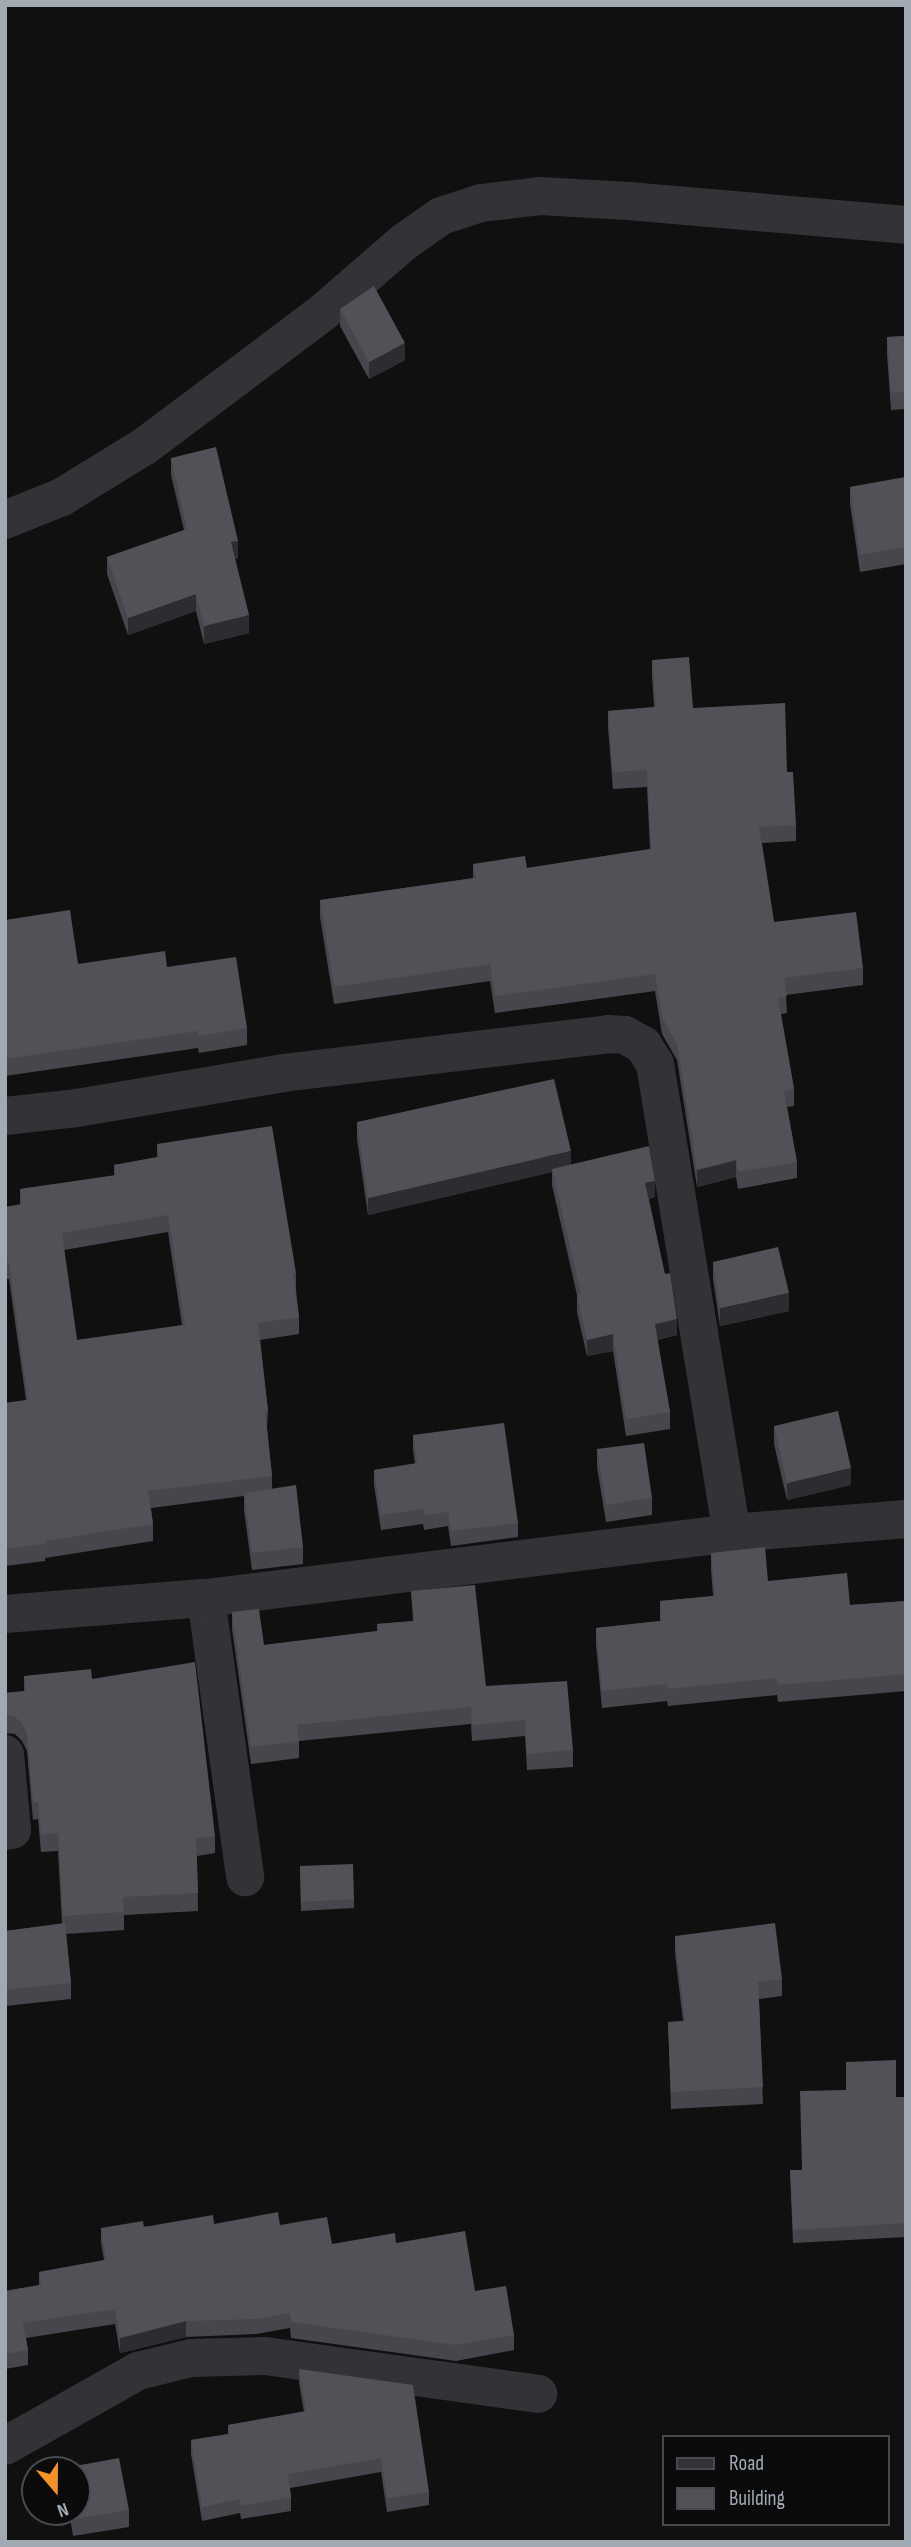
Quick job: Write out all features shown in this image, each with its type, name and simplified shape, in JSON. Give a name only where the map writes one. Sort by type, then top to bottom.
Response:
[{"type":"street","points":[[5,520],[62,497],[145,446],[322,313],[404,242],[442,216],[481,203],[540,196],[906,225]]},
{"type":"street","points":[[5,1116],[77,1108],[283,1073],[608,1034],[625,1035],[643,1045],[655,1064],[732,1533]]},
{"type":"street","points":[[5,1614],[206,1598],[732,1533],[906,1519]]},
{"type":"street","points":[[206,1598],[245,1877]]},
{"type":"street","points":[[5,1754],[12,1830],[5,1831]]},
{"type":"street","points":[[5,2446],[138,2371],[191,2358],[265,2356],[538,2395]]},
{"type":"building","points":[[374,286],[405,343],[369,362],[340,309]]},
{"type":"building","points":[[906,336],[906,392],[891,393],[887,337]]},
{"type":"building","points":[[216,447],[238,541],[231,542],[249,615],[204,626],[196,594],[128,618],[107,557],[187,529],[171,458]]},
{"type":"building","points":[[906,477],[906,547],[860,555],[850,487]]},
{"type":"building","points":[[689,657],[693,708],[785,703],[787,772],[793,772],[796,825],[759,827],[774,922],[856,912],[863,968],[784,978],[787,996],[778,998],[794,1089],[784,1091],[797,1162],[738,1172],[736,1160],[697,1170],[677,1044],[662,1017],[655,974],[495,996],[490,964],[334,987],[320,900],[476,878],[473,864],[525,856],[527,868],[651,849],[647,770],[613,772],[608,711],[656,707],[652,660]]},
{"type":"building","points":[[70,910],[78,964],[165,951],[167,967],[236,957],[247,1028],[199,1036],[198,1031],[5,1059],[5,920]]},
{"type":"building","points":[[554,1079],[571,1151],[368,1198],[357,1122]]},
{"type":"building","points":[[272,1126],[296,1273],[293,1274],[299,1317],[258,1323],[272,1476],[148,1491],[153,1524],[5,1549],[5,1403],[28,1400],[9,1262],[5,1262],[5,1207],[22,1204],[20,1189],[116,1175],[114,1165],[159,1157],[157,1144]],"holes":[[[168,1215],[185,1325],[77,1340],[62,1233]]]},
{"type":"building","points":[[649,1146],[655,1181],[645,1183],[665,1274],[670,1273],[677,1319],[655,1324],[670,1412],[626,1419],[613,1334],[587,1340],[577,1295],[581,1294],[552,1169]]},
{"type":"building","points":[[778,1247],[789,1293],[720,1308],[713,1262]]},
{"type":"building","points":[[838,1411],[851,1468],[787,1483],[774,1426]]},
{"type":"building","points":[[504,1423],[518,1523],[451,1531],[448,1512],[424,1515],[423,1509],[381,1515],[374,1470],[417,1463],[413,1435]]},
{"type":"building","points":[[644,1443],[652,1498],[606,1505],[597,1449]]},
{"type":"building","points":[[296,1485],[303,1547],[252,1553],[244,1493]]},
{"type":"building","points":[[765,1547],[768,1581],[847,1573],[850,1605],[906,1601],[906,1674],[778,1685],[777,1678],[668,1689],[667,1684],[602,1691],[596,1628],[661,1621],[660,1601],[715,1596],[711,1553]]},
{"type":"building","points":[[475,1585],[486,1686],[567,1681],[573,1750],[527,1754],[525,1720],[472,1725],[471,1707],[297,1725],[299,1741],[251,1747],[232,1612],[259,1609],[264,1645],[378,1631],[377,1624],[414,1621],[411,1591]]},
{"type":"building","points":[[195,1662],[215,1836],[196,1838],[198,1893],[123,1897],[124,1912],[63,1916],[58,1833],[41,1835],[38,1802],[33,1802],[27,1734],[22,1723],[15,1717],[5,1715],[5,1693],[26,1691],[24,1676],[91,1669],[92,1679]]},
{"type":"building","points":[[353,1864],[354,1899],[301,1902],[300,1866]]},
{"type":"building","points":[[65,1923],[71,1983],[5,1990],[5,1931]]},
{"type":"building","points":[[775,1923],[782,1979],[758,1982],[763,2087],[671,2092],[668,2022],[685,2021],[675,1936]]},
{"type":"building","points":[[896,2060],[896,2097],[906,2097],[906,2223],[793,2230],[790,2170],[802,2170],[800,2091],[846,2090],[846,2062]]},
{"type":"building","points":[[278,2212],[280,2225],[327,2217],[332,2244],[395,2233],[396,2243],[465,2231],[475,2291],[506,2286],[514,2335],[456,2345],[291,2322],[290,2313],[256,2319],[186,2321],[120,2338],[115,2309],[23,2323],[28,2350],[5,2354],[5,2291],[41,2285],[39,2272],[106,2260],[101,2228],[143,2221],[144,2227],[213,2215],[214,2224]]},
{"type":"building","points":[[299,2369],[413,2385],[429,2492],[387,2498],[381,2458],[288,2474],[291,2497],[241,2506],[240,2499],[202,2507],[191,2440],[229,2434],[228,2425],[306,2411]]},
{"type":"building","points":[[119,2458],[129,2510],[91,2516],[91,2463]]}]
